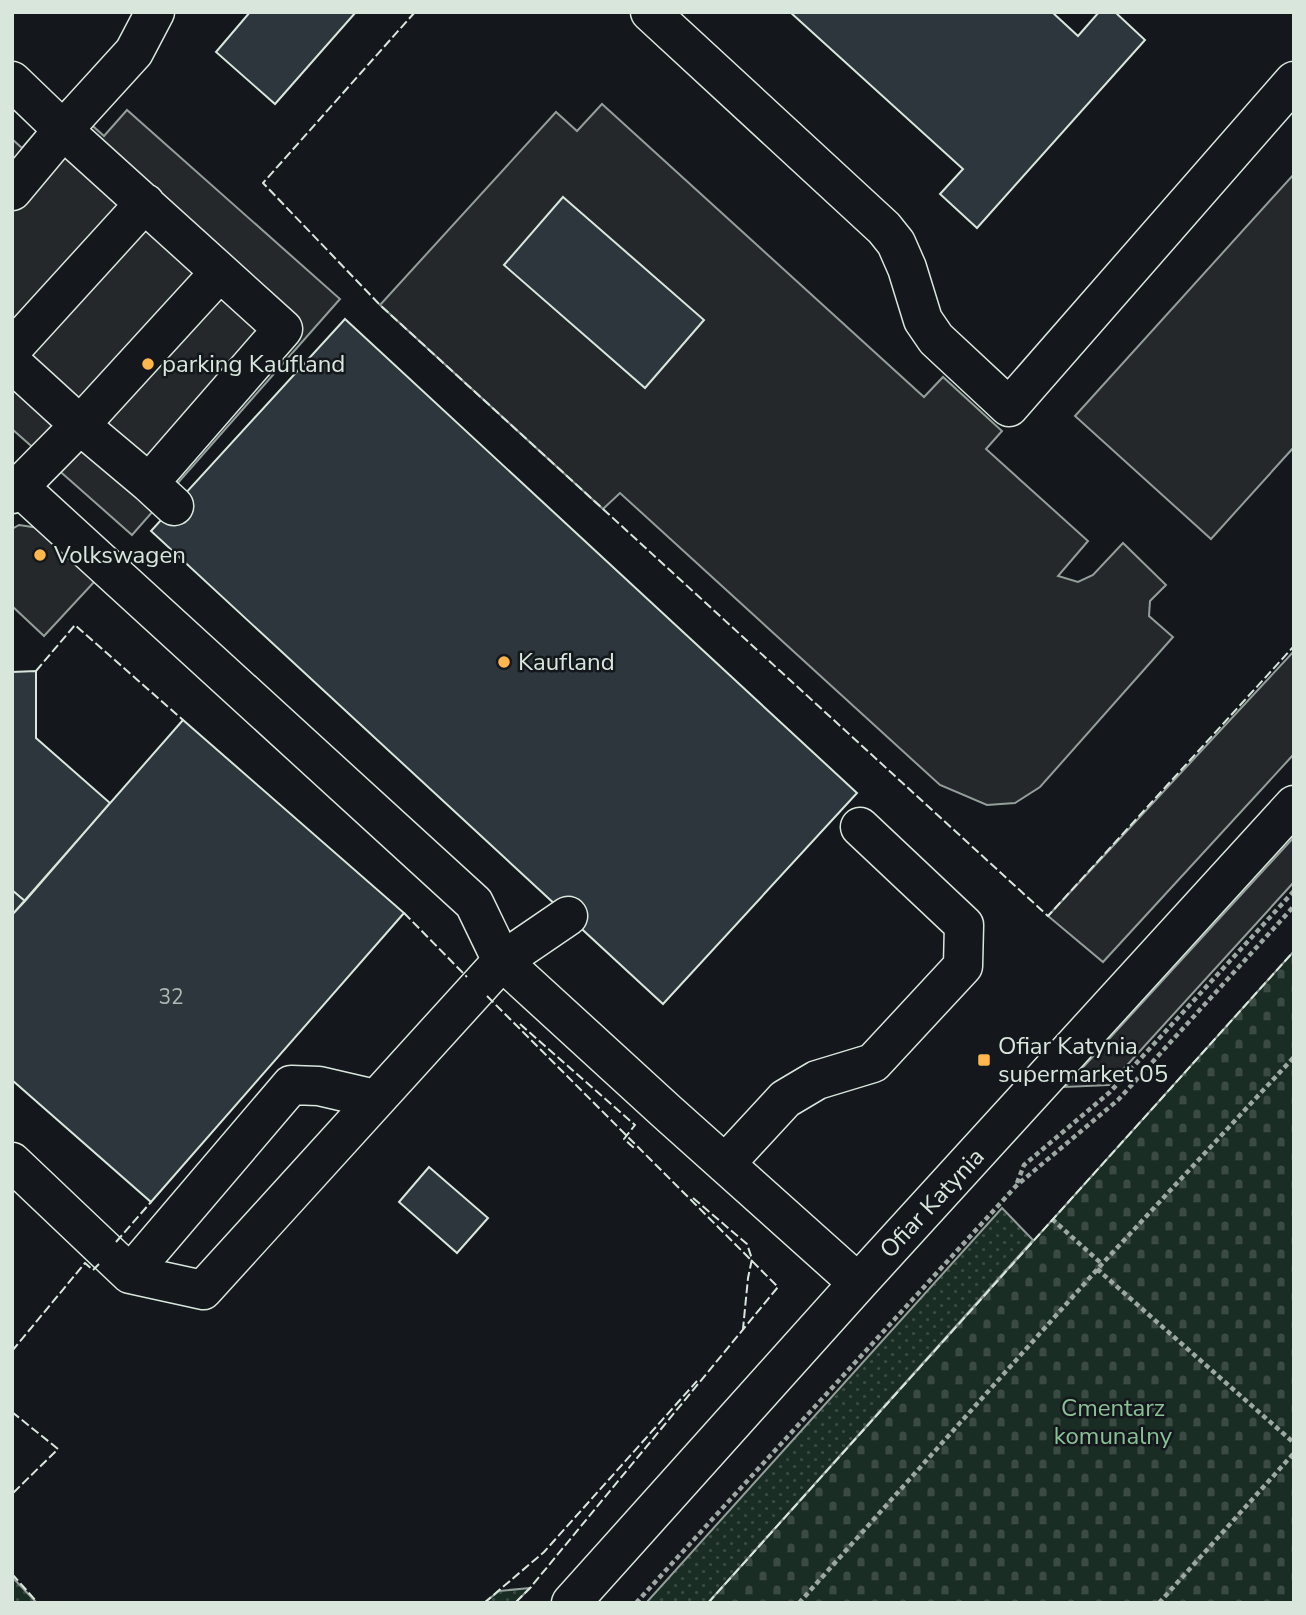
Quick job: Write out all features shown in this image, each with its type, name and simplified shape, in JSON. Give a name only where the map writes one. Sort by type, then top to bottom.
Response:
[{"type":"street","points":[[12,191],[134,51],[155,12]]},
{"type":"street","points":[[650,12],[884,228],[896,243],[907,268],[923,320],[936,340],[1009,407],[1294,81]]},
{"type":"street","points":[[12,82],[283,329],[162,494],[12,363]]},
{"type":"street","points":[[12,349],[145,203]]},
{"type":"street","points":[[220,272],[80,425],[15,491],[474,903],[502,961],[858,1283]]},
{"type":"street","name":"Ofiar Katynia","points":[[571,1603],[1294,804]]},
{"type":"street","points":[[725,1164],[785,1099],[817,1080],[873,1063],[963,966],[964,925],[860,827]]},
{"type":"street","points":[[12,1163],[130,1274],[203,1290],[502,961],[568,916]]},
{"type":"street","points":[[130,1274],[290,1085],[320,1086],[375,1100]]},
{"type":"path","points":[[1016,1186],[1024,1165],[1110,1092],[1294,891]]},
{"type":"path","points":[[636,1603],[1016,1186],[1118,1100],[1294,906]]},
{"type":"path","points":[[799,1603],[1097,1269],[1294,1057]]},
{"type":"path","points":[[1052,1219],[1102,1264]]},
{"type":"path","points":[[1097,1269],[1294,1443]]},
{"type":"path","points":[[1159,1603],[1294,1453]]},
{"type":"green space","name":"Cmentarz komunalny","points":[[1294,951],[1294,1603],[708,1603]]},
{"type":"green space","points":[[1002,1208],[1033,1240],[708,1603],[646,1603]]},
{"type":"green space","points":[[12,1577],[37,1603],[12,1603]]},
{"type":"green space","points":[[530,1588],[515,1603],[484,1603],[499,1591]]},
{"type":"shaded area","name":"parking Kaufland","points":[[64,100],[104,136],[127,110],[340,299],[132,535],[12,429],[12,139],[22,148]]},
{"type":"shaded area","points":[[602,104],[924,397],[943,377],[1002,431],[986,449],[1088,541],[1058,576],[1078,582],[1093,575],[1123,543],[1166,585],[1150,601],[1149,616],[1173,637],[1040,787],[1015,803],[987,805],[940,785],[620,493],[603,509],[380,305],[556,112],[577,131]]},
{"type":"shaded area","points":[[1294,174],[1294,447],[1211,539],[1075,416]]},
{"type":"shaded area","name":"Volkswagen","points":[[19,525],[39,528],[95,581],[44,636],[12,606],[12,529]]},
{"type":"shaded area","points":[[1294,651],[1294,754],[1103,962],[1048,916]]},
{"type":"shaded area","points":[[1294,837],[1294,882],[1109,1085],[1065,1087]]},
{"type":"building","points":[[250,12],[356,12],[275,104],[216,52]]},
{"type":"building","points":[[790,12],[1052,12],[1078,36],[1099,12],[1115,12],[1145,40],[977,228],[940,194],[963,169]]},
{"type":"building","points":[[563,197],[704,320],[645,388],[504,265]]},
{"type":"building","name":"Kaufland","points":[[345,319],[857,793],[663,1004],[151,531]]},
{"type":"building","points":[[36,671],[36,738],[110,803],[25,901],[12,890],[12,672]]},
{"type":"building","points":[[183,720],[404,913],[151,1202],[12,1080],[12,915]]},
{"type":"building","points":[[12,890],[25,901],[12,915]]},
{"type":"building","points":[[429,1167],[488,1218],[457,1253],[399,1202]]},
{"type":"fence","points":[[415,12],[263,183],[380,305],[1048,916],[1294,646]]},
{"type":"fence","points":[[36,671],[75,625],[183,720]]},
{"type":"fence","points":[[404,913],[467,977]]},
{"type":"fence","points":[[708,1603],[1294,951]]},
{"type":"fence","points":[[487,996],[778,1287],[515,1603]]},
{"type":"fence","points":[[520,1024],[635,1125],[624,1139],[634,1148]]},
{"type":"fence","points":[[693,1198],[747,1244],[752,1259],[743,1329]]},
{"type":"fence","points":[[116,1242],[151,1202]]},
{"type":"fence","points":[[12,1351],[85,1263],[93,1270],[99,1264]]},
{"type":"fence","points":[[484,1603],[544,1552],[697,1381]]},
{"type":"fence","points":[[12,1412],[58,1449],[12,1494]]},
{"type":"fence","points":[[12,1574],[38,1603]]},
{"type":"place","name":"parking Kaufland","points":[[148,364]]},
{"type":"place","name":"Volkswagen","points":[[40,555]]},
{"type":"place","name":"Kaufland","points":[[504,662]]},
{"type":"place","name":"Ofiar Katynia supermarket 05","points":[[984,1060]]}]
